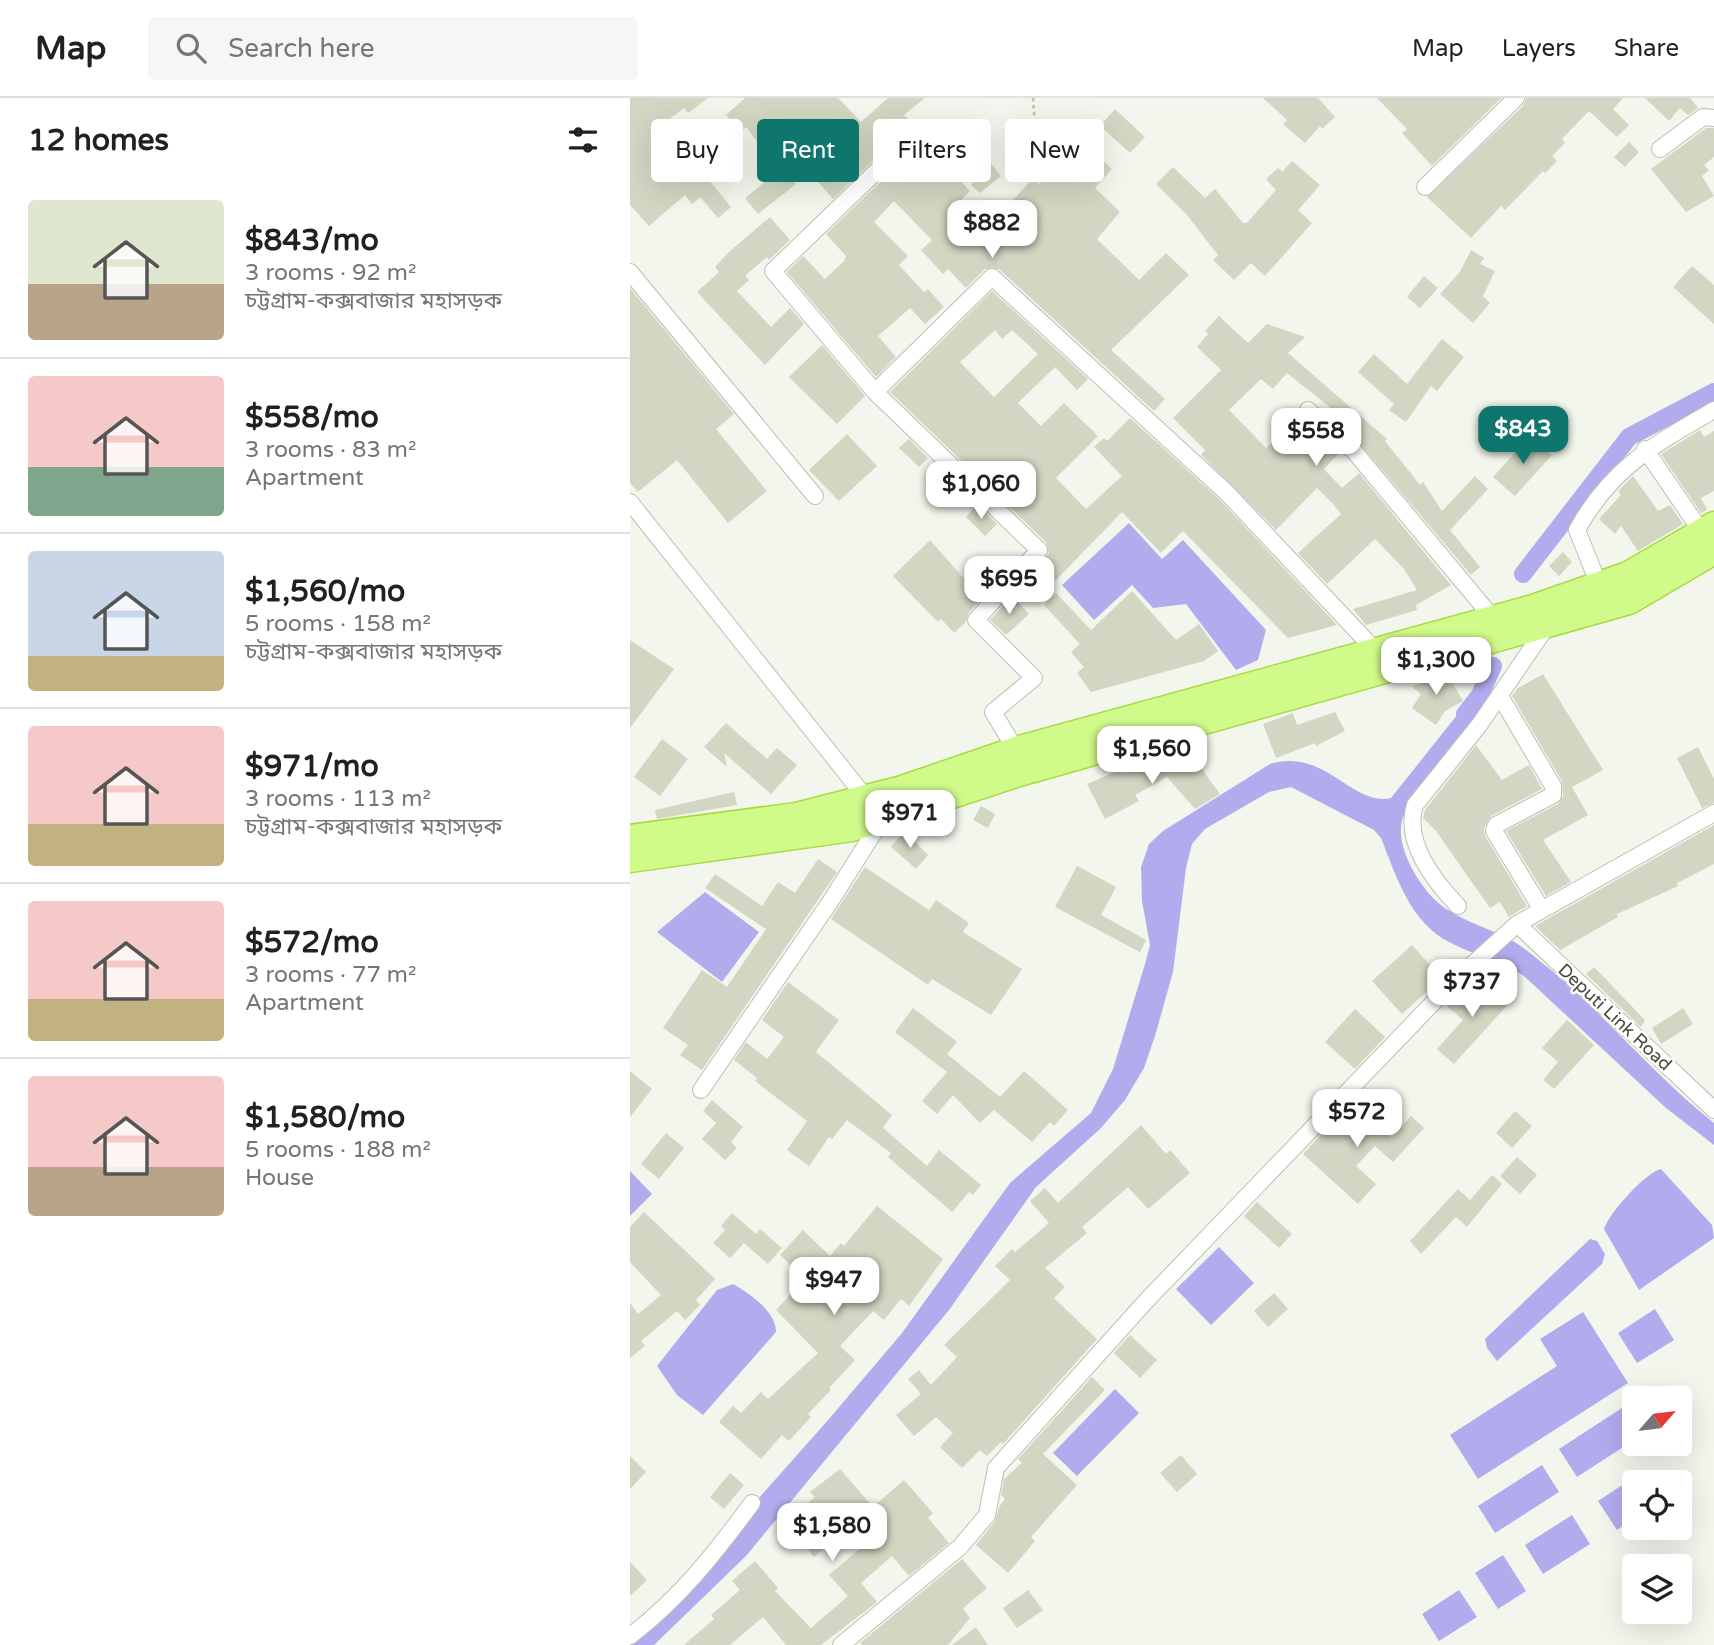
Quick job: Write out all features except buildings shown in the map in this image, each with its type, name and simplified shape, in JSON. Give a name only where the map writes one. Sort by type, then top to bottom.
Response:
[{"type":"highway","points":[[630,859],[852,828],[874,808],[902,789],[1016,750],[1374,649],[1532,608],[1628,575],[1710,537]]},
{"type":"highway","points":[[630,838],[874,808],[1019,773],[1547,626],[1629,601],[1710,537]]},
{"type":"street","points":[[1425,187],[1516,98]]},
{"type":"street","points":[[1660,149],[1703,117],[1714,118]]},
{"type":"street","points":[[873,175],[773,271],[875,392],[1039,550],[975,620],[1034,678],[993,712],[1016,750]]},
{"type":"street","points":[[630,272],[815,496]]},
{"type":"street","points":[[875,392],[992,277],[1226,492],[1374,649]]},
{"type":"street","points":[[1308,410],[1353,450],[1492,617]]},
{"type":"street","points":[[1599,585],[1577,530],[1611,480],[1646,449],[1714,410]]},
{"type":"street","points":[[1646,449],[1710,537]]},
{"type":"street","points":[[630,502],[874,808],[832,899],[701,1090]]},
{"type":"street","points":[[1458,906],[1430,876],[1412,816],[1415,805],[1500,696],[1547,626]]},
{"type":"street","points":[[1500,696],[1553,786],[1553,794],[1496,825],[1494,831],[1542,910]]},
{"type":"street","points":[[841,1645],[960,1548],[988,1515],[996,1468],[1147,1300],[1454,981],[1512,930],[1542,910],[1714,813]]},
{"type":"street","name":"Deputi Link Road","points":[[1512,930],[1714,1110]]},
{"type":"street","points":[[630,1636],[659,1614],[712,1557],[752,1503]]},
{"type":"path","points":[[1033,98],[1035,119]]},
{"type":"shaded area","points":[[1129,523],[1162,559],[1183,540],[1266,630],[1258,660],[1236,670],[1186,604],[1153,608],[1132,585],[1094,620],[1062,585]]},
{"type":"shaded area","points":[[1473,695],[1480,695],[1483,708],[1403,817],[1401,838],[1413,871],[1433,898],[1450,912],[1513,941],[1572,988],[1672,1086],[1714,1123],[1714,1145],[1666,1108],[1524,976],[1505,965],[1451,943],[1425,924],[1407,898],[1381,838],[1374,830],[1291,787],[1269,792],[1205,829],[1192,844],[1186,868],[1173,972],[1144,1068],[1125,1100],[1101,1128],[1036,1187],[949,1310],[746,1556],[654,1645],[630,1645],[630,1630],[712,1551],[902,1333],[1010,1183],[1091,1113],[1113,1069],[1150,945],[1142,901],[1141,867],[1149,844],[1163,831],[1270,764],[1289,761],[1307,763],[1363,794],[1391,798]]},
{"type":"shaded area","points":[[705,892],[759,932],[722,982],[657,932]]},
{"type":"shaded area","points":[[1661,1169],[1712,1225],[1714,1238],[1639,1290],[1604,1229],[1629,1194],[1646,1177]]},
{"type":"shaded area","points":[[630,1171],[652,1194],[630,1216]]},
{"type":"shaded area","points":[[1590,1239],[1597,1241],[1605,1254],[1602,1264],[1497,1361],[1487,1348],[1485,1339]]},
{"type":"shaded area","points":[[1219,1247],[1254,1283],[1211,1325],[1176,1289]]},
{"type":"shaded area","points":[[733,1284],[767,1310],[775,1324],[776,1332],[703,1415],[677,1395],[657,1366],[717,1290]]},
{"type":"shaded area","points":[[1655,1309],[1674,1340],[1637,1363],[1618,1333]]},
{"type":"shaded area","points":[[1583,1312],[1628,1383],[1478,1479],[1450,1435],[1557,1366],[1540,1339]]},
{"type":"shaded area","points":[[1115,1389],[1139,1413],[1077,1476],[1053,1453]]},
{"type":"shaded area","points":[[1622,1408],[1622,1448],[1577,1477],[1559,1449]]},
{"type":"shaded area","points":[[1542,1465],[1559,1492],[1495,1533],[1478,1506]]},
{"type":"shaded area","points":[[1622,1485],[1622,1526],[1617,1530],[1598,1501]]},
{"type":"shaded area","points":[[1572,1515],[1590,1544],[1543,1574],[1525,1545]]},
{"type":"shaded area","points":[[1503,1555],[1526,1591],[1498,1609],[1475,1573]]},
{"type":"shaded area","points":[[1459,1590],[1477,1617],[1439,1641],[1422,1614]]},
{"type":"waterway","points":[[1523,574],[1629,437],[1714,392]]},
{"type":"waterway","points":[[1465,714],[1480,695],[1493,666]]}]
